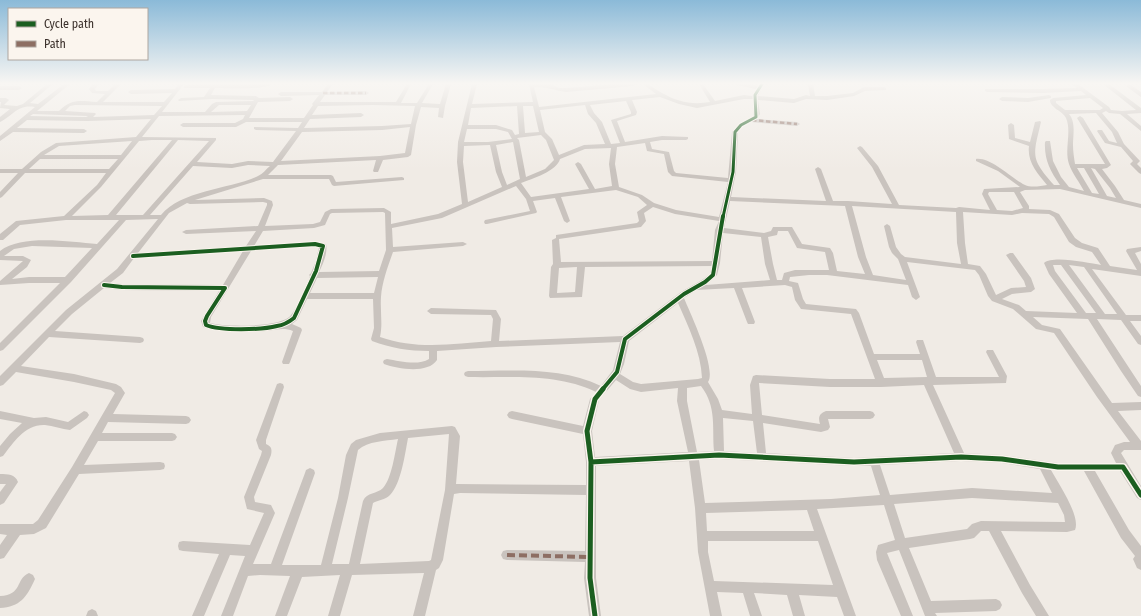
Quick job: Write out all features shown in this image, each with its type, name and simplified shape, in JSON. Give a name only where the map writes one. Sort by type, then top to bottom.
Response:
[{"type":"street","points":[[0,120],[8,113]]},
{"type":"street","points":[[0,139],[30,113]]},
{"type":"street","points":[[84,113],[92,113],[87,119]]},
{"type":"street","points":[[26,118],[96,119],[206,113],[249,113],[245,120],[236,125],[184,125]]},
{"type":"street","points":[[262,177],[276,164],[311,113]]},
{"type":"street","points":[[191,164],[232,166],[248,163],[276,164],[408,155],[416,113]]},
{"type":"street","points":[[441,113],[441,117]]},
{"type":"street","points":[[465,205],[460,162],[461,144],[468,113]]},
{"type":"street","points":[[521,113],[522,135]]},
{"type":"street","points":[[388,229],[393,225],[432,219],[447,214],[505,187],[547,170],[557,162],[549,139],[542,132],[538,113]]},
{"type":"street","points":[[591,113],[599,122],[611,146],[616,188]]},
{"type":"street","points":[[623,144],[614,120],[632,115],[634,113]]},
{"type":"street","points":[[186,232],[317,225],[323,223],[329,212],[384,210],[388,212],[390,250],[377,296],[378,328],[376,339],[386,344],[402,347],[433,348],[625,339],[713,275],[716,263],[721,219],[731,180],[734,132],[741,125],[751,120],[757,113]]},
{"type":"street","points":[[1066,113],[1068,116],[1071,128],[1070,146],[1073,166],[1089,193]]},
{"type":"street","points":[[1099,113],[1115,132],[1121,145],[1137,161],[1133,164],[1141,172]]},
{"type":"street","points":[[1122,113],[1141,129]]},
{"type":"street","points":[[245,120],[308,118],[361,114]]},
{"type":"street","points":[[66,218],[112,171],[156,115]]},
{"type":"street","points":[[1073,166],[1105,167],[1108,165],[1080,118]]},
{"type":"street","points":[[72,142],[96,119]]},
{"type":"street","points":[[751,120],[797,124]]},
{"type":"street","points":[[1038,122],[1033,145],[1032,162],[1052,186]]},
{"type":"street","points":[[196,139],[206,125]]},
{"type":"street","points":[[256,128],[300,130],[382,128],[413,125]]},
{"type":"street","points":[[1011,125],[1012,139],[1033,145]]},
{"type":"street","points":[[464,127],[501,127],[510,131],[515,138],[520,181],[534,210],[532,213],[487,222]]},
{"type":"street","points":[[1071,128],[1115,132]]},
{"type":"street","points":[[10,130],[84,131]]},
{"type":"street","points":[[1100,131],[1107,142],[1121,145]]},
{"type":"street","points":[[461,144],[493,143],[522,135],[542,132]]},
{"type":"street","points":[[556,158],[584,147],[611,146],[647,140],[686,138]]},
{"type":"street","points":[[110,218],[176,139]]},
{"type":"street","points":[[0,196],[24,171],[54,145],[72,142],[214,139],[144,218]]},
{"type":"street","points":[[647,140],[649,150],[667,153],[671,172],[674,176],[731,180]]},
{"type":"street","points":[[1048,142],[1047,152],[1049,164],[1066,188]]},
{"type":"street","points":[[493,143],[499,172],[505,187]]},
{"type":"street","points":[[860,148],[875,166],[896,206]]},
{"type":"street","points":[[40,157],[123,157]]},
{"type":"street","points":[[376,171],[380,158]]},
{"type":"street","points":[[978,160],[1000,170],[1021,189]]},
{"type":"street","points":[[578,164],[593,190]]},
{"type":"street","points":[[1086,166],[1105,198]]},
{"type":"street","points":[[1097,167],[1113,187],[1122,202]]},
{"type":"street","points":[[818,169],[830,203]]},
{"type":"street","points":[[0,171],[112,171]]},
{"type":"street","points":[[0,382],[73,309],[120,271],[162,217],[182,202],[262,177],[331,177],[334,184],[402,179]]},
{"type":"street","points":[[994,211],[985,194],[986,190],[1052,186],[1089,193],[1141,206]]},
{"type":"street","points":[[529,199],[616,188],[640,196],[652,205],[682,214],[721,219]]},
{"type":"street","points":[[1021,189],[1017,192],[1026,206],[1026,209],[1022,211]]},
{"type":"street","points":[[557,195],[566,221]]},
{"type":"street","points":[[726,199],[848,203],[1012,212],[1050,212],[1056,216],[1072,240],[1079,245],[1095,250],[1107,268]]},
{"type":"street","points":[[182,202],[268,201],[270,206],[261,228],[205,320],[206,325],[211,327],[293,327],[298,330],[286,362]]},
{"type":"street","points":[[848,203],[862,257],[870,278]]},
{"type":"street","points":[[581,265],[579,295],[553,296],[555,267],[557,265],[558,238],[639,225],[643,221],[640,212],[652,205]]},
{"type":"street","points":[[959,209],[962,252],[965,266]]},
{"type":"street","points":[[0,238],[18,223],[66,218],[162,217]]},
{"type":"street","points":[[0,348],[68,280],[124,218]]},
{"type":"street","points":[[887,226],[893,251],[902,259],[916,297]]},
{"type":"street","points":[[767,235],[775,232],[775,229],[788,228],[793,232],[800,246],[827,250],[834,274]]},
{"type":"street","points":[[720,230],[781,235]]},
{"type":"street","points":[[767,235],[769,264],[774,282]]},
{"type":"street","points":[[0,255],[11,247],[22,245],[47,244],[99,246]]},
{"type":"street","points":[[133,256],[320,244],[323,249],[314,275],[294,318],[290,323],[283,326]]},
{"type":"street","points":[[390,250],[463,244]]},
{"type":"street","points":[[1141,249],[1130,251],[1141,270]]},
{"type":"street","points":[[995,299],[1011,291],[1031,289],[1028,280],[1010,255]]},
{"type":"street","points":[[0,258],[23,258],[27,260],[24,265],[1,284]]},
{"type":"street","points":[[902,259],[972,266],[979,270],[995,299],[1011,304],[1039,327],[1054,330],[1059,333],[1110,407],[1140,446]]},
{"type":"street","points":[[1141,273],[1085,264],[1063,262],[1050,262],[1048,264],[1088,317],[1141,393]]},
{"type":"street","points":[[1063,262],[1104,317]]},
{"type":"street","points":[[557,265],[716,263]]},
{"type":"street","points":[[1085,264],[1122,318],[1141,342]]},
{"type":"street","points":[[786,282],[787,275],[794,273],[834,274],[911,283]]},
{"type":"street","points":[[314,275],[382,274]]},
{"type":"street","points":[[1,284],[29,280],[68,280]]},
{"type":"street","points":[[694,289],[786,282],[795,285],[799,300],[804,307],[853,310],[881,383]]},
{"type":"street","points":[[104,285],[122,287],[225,288]]},
{"type":"street","points":[[737,286],[751,322]]},
{"type":"street","points":[[304,296],[377,296]]},
{"type":"street","points":[[614,375],[622,378],[633,388],[703,382],[706,379],[707,374],[705,365],[690,320],[680,298]]},
{"type":"street","points":[[431,311],[493,312],[496,319],[495,344]]},
{"type":"street","points":[[1025,314],[1141,318]]},
{"type":"street","points":[[48,334],[140,340]]},
{"type":"street","points":[[595,616],[590,578],[591,462],[587,431],[592,406],[601,390],[614,375],[620,364],[625,339]]},
{"type":"street","points":[[920,342],[930,381],[962,457]]},
{"type":"street","points":[[387,362],[420,366],[429,364],[433,360],[433,348]]},
{"type":"street","points":[[762,458],[754,385],[756,379],[830,383],[1003,380],[1003,376],[990,352]]},
{"type":"street","points":[[871,357],[925,357]]},
{"type":"street","points":[[0,529],[34,529],[42,524],[76,470],[120,393],[113,387],[74,378],[14,368]]},
{"type":"street","points":[[468,374],[534,376],[569,379],[596,387],[601,390]]},
{"type":"street","points":[[703,382],[716,401],[718,414],[719,454]]},
{"type":"street","points":[[683,384],[683,407],[693,455],[709,586],[716,616]]},
{"type":"street","points":[[227,616],[244,571],[270,512],[267,508],[250,506],[249,497],[266,455],[267,449],[262,446],[261,440],[280,387]]},
{"type":"street","points":[[1110,407],[1141,406]]},
{"type":"street","points":[[718,414],[758,418],[823,428],[825,427],[823,417],[826,415],[870,415]]},
{"type":"street","points":[[0,415],[30,422],[41,420],[70,426],[84,415]]},
{"type":"street","points":[[512,415],[587,431]]},
{"type":"street","points":[[106,418],[186,420]]},
{"type":"street","points":[[0,453],[23,427],[30,422]]},
{"type":"street","points":[[325,569],[354,447],[369,439],[452,430],[455,432],[450,490],[437,560],[431,567],[419,616]]},
{"type":"street","points":[[334,616],[350,569],[368,501],[370,498],[385,493],[392,486],[404,434]]},
{"type":"street","points":[[95,437],[172,437]]},
{"type":"street","points":[[1140,446],[1124,446],[1118,448],[1116,453],[1141,495]]},
{"type":"street","points":[[591,462],[719,454],[762,458],[854,462],[962,457],[1002,459],[1043,465],[1123,467]]},
{"type":"street","points":[[874,461],[902,544],[930,612],[996,606]]},
{"type":"street","points":[[907,616],[891,581],[881,552],[882,549],[902,544],[970,534],[976,528],[992,526],[1070,526],[1069,514],[1043,465]]},
{"type":"street","points":[[76,470],[160,466]]},
{"type":"street","points":[[1087,467],[1125,534],[1141,557]]},
{"type":"street","points":[[274,570],[310,474]]},
{"type":"street","points":[[0,479],[9,479],[13,482],[0,500]]},
{"type":"street","points":[[450,490],[460,488],[590,490]]},
{"type":"street","points":[[700,508],[888,500],[972,493],[1060,498]]},
{"type":"street","points":[[810,504],[850,616]]},
{"type":"street","points":[[992,526],[1026,589],[1044,616]]},
{"type":"street","points":[[0,554],[17,530]]},
{"type":"street","points":[[702,536],[822,536]]},
{"type":"street","points":[[183,546],[253,551]]},
{"type":"street","points":[[198,616],[227,549]]},
{"type":"street","points":[[507,555],[590,557]]},
{"type":"street","points":[[244,571],[431,567]]},
{"type":"street","points":[[281,616],[298,570]]},
{"type":"street","points":[[0,602],[10,602],[16,600],[29,579]]},
{"type":"street","points":[[709,586],[842,592]]},
{"type":"street","points":[[747,588],[756,616]]},
{"type":"street","points":[[791,589],[800,616]]},
{"type":"marked path","points":[[752,120],[797,124]]},
{"type":"marked path","points":[[507,555],[590,557]]},
{"type":"cycle path","points":[[595,616],[590,578],[591,462],[587,431],[595,399],[617,372],[625,339],[684,294],[705,282],[713,275],[719,234],[733,172],[735,132],[741,125],[756,117],[757,113]]},
{"type":"cycle path","points":[[104,285],[122,287],[225,288],[207,316],[205,321],[206,325],[211,327],[267,328],[287,323],[294,318],[316,271],[323,246],[315,244],[133,256]]},
{"type":"cycle path","points":[[591,462],[719,455],[854,462],[961,457],[1002,459],[1058,467],[1123,467],[1141,495]]}]
